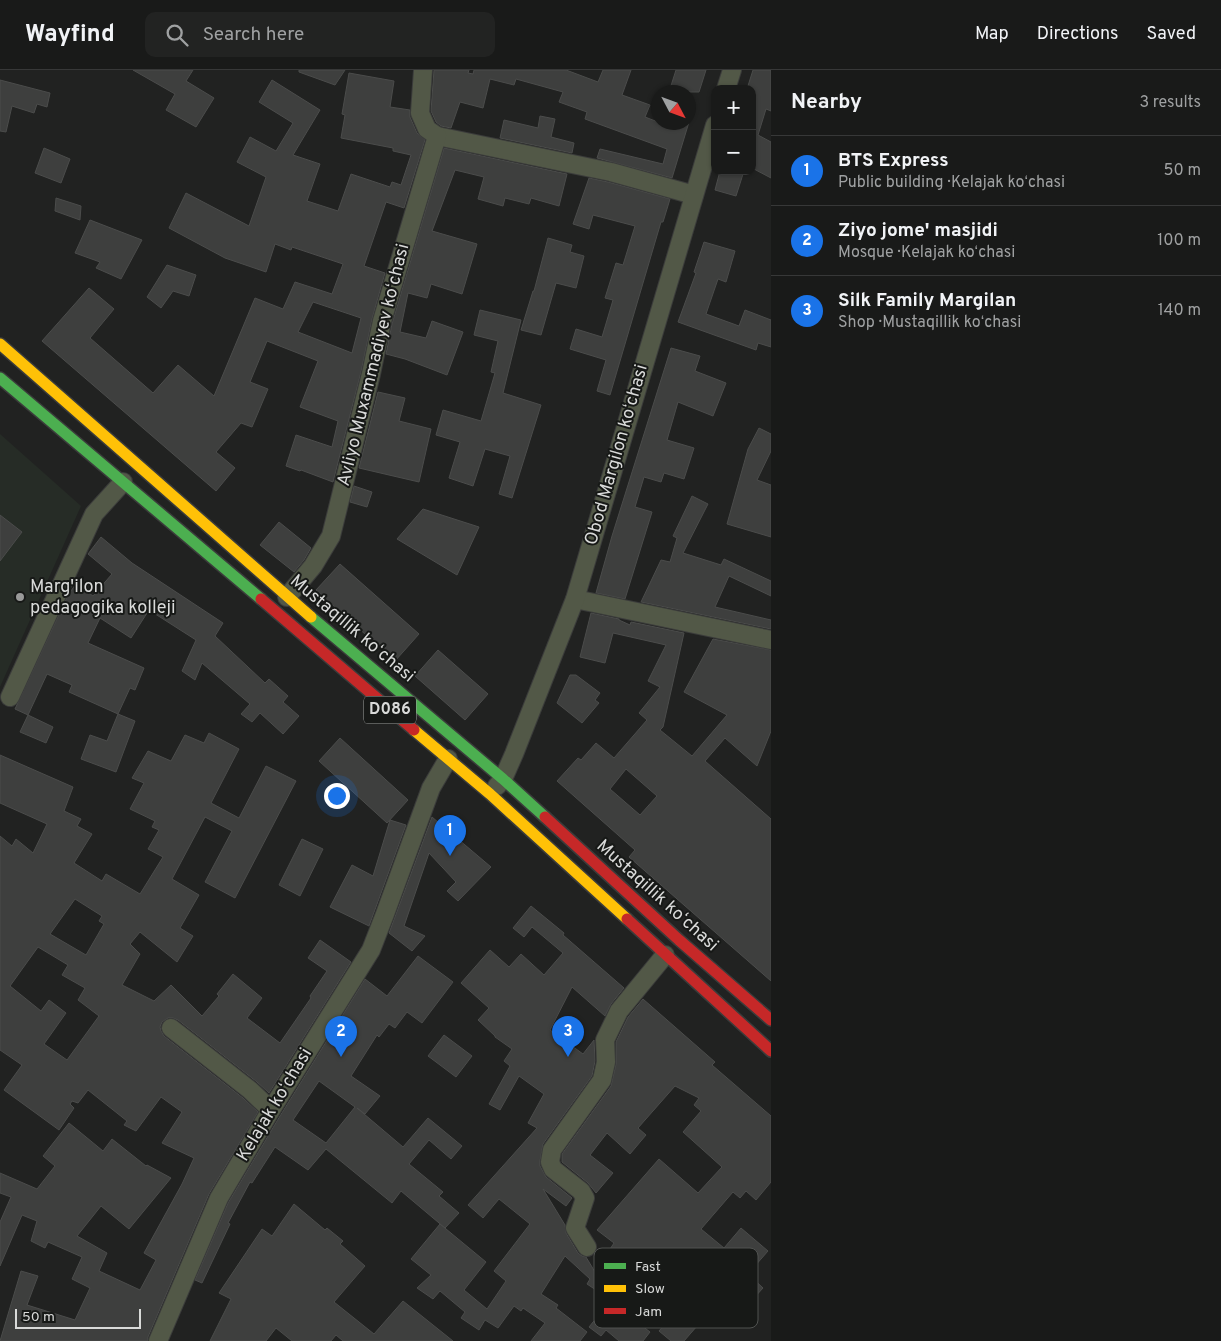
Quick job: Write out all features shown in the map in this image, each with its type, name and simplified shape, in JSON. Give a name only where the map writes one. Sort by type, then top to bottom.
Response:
[{"type":"main road","name":"Mustaqillik koʻchasi","points":[[0,344],[287,597],[503,779],[679,940],[771,1020]]},
{"type":"main road","name":"Mustaqillik koʻchasi","points":[[0,378],[490,794],[771,1051]]},
{"type":"street","points":[[424,70],[420,113],[427,129],[437,136],[611,172],[694,195]]},
{"type":"street","points":[[727,85],[732,70]]},
{"type":"street","name":"Obod Margilon koʻchasi","points":[[490,794],[503,779],[574,599],[714,130]]},
{"type":"street","name":"Avliyo Muxammadiyev koʻchasi","points":[[287,597],[313,566],[331,536],[371,374],[382,321],[437,136]]},
{"type":"street","points":[[10,697],[94,514],[123,482]]},
{"type":"street","points":[[574,599],[771,640]]},
{"type":"street","name":"Kelajak koʻchasi","points":[[158,1341],[220,1198],[271,1110],[371,950],[431,788],[448,759]]},
{"type":"street","points":[[587,1247],[575,1228],[585,1198],[581,1191],[553,1169],[550,1162],[552,1150],[602,1080],[606,1062],[605,1040],[619,1011],[665,955]]},
{"type":"street","points":[[171,1028],[229,1073],[271,1110]]},
{"type":"shaded area","name":"Marg'ilon pedagogika kolleji","points":[[0,434],[81,506],[0,687]]},
{"type":"building","points":[[133,70],[193,70],[186,81],[214,98],[196,127],[166,110],[175,94]]},
{"type":"building","points":[[299,70],[345,70],[335,85],[299,72]]},
{"type":"building","points":[[434,70],[469,70],[468,73],[473,74],[474,70],[566,70],[598,82],[603,70],[631,70],[622,95],[650,105],[645,117],[651,119],[651,130],[687,130],[672,178],[597,158],[600,149],[663,164],[667,149],[585,119],[587,112],[559,102],[563,92],[516,79],[514,85],[490,79],[483,108],[460,102],[451,128],[441,126],[436,122],[431,111]]},
{"type":"building","points":[[676,70],[706,70],[699,92],[696,92],[696,85],[671,85]]},
{"type":"building","points":[[753,70],[771,70],[771,111],[766,109],[758,135],[771,142],[771,178],[756,170],[756,85],[748,85]]},
{"type":"building","points":[[349,73],[394,81],[390,107],[410,110],[410,117],[417,133],[425,140],[404,208],[386,202],[364,266],[385,273],[372,319],[361,372],[333,482],[286,466],[296,435],[332,447],[338,421],[300,407],[318,361],[267,341],[250,382],[268,389],[252,427],[241,423],[216,452],[235,468],[216,491],[42,341],[89,288],[114,309],[90,338],[153,393],[178,365],[214,396],[255,298],[283,309],[295,282],[332,294],[343,264],[292,247],[291,250],[275,244],[266,272],[225,258],[169,228],[186,193],[249,226],[266,177],[237,162],[250,137],[276,151],[293,123],[259,102],[272,80],[320,110],[293,155],[320,164],[307,201],[338,211],[351,174],[390,187],[392,182],[401,185],[411,155],[393,151],[393,148],[341,138],[345,115],[342,114]],"holes":[[[313,302],[361,318],[352,353],[298,332]]]},
{"type":"building","points":[[0,80],[50,93],[47,107],[37,104],[34,113],[12,106],[6,132],[0,131]]},
{"type":"building","points":[[540,116],[555,119],[551,137],[574,143],[572,153],[500,138],[504,120],[538,128]]},
{"type":"building","points":[[44,148],[70,159],[61,183],[35,173]]},
{"type":"building","points":[[444,148],[567,174],[559,206],[531,198],[529,204],[505,198],[503,206],[478,199],[484,177],[455,170],[432,231],[477,244],[462,294],[431,284],[427,298],[408,293],[400,332],[426,338],[432,321],[463,332],[447,375],[386,354],[392,324]]},
{"type":"building","points":[[719,175],[743,175],[736,196],[715,190]]},
{"type":"building","points":[[589,178],[670,199],[663,222],[661,222],[610,395],[597,391],[606,360],[570,349],[576,329],[602,337],[613,300],[605,298],[616,263],[623,265],[635,226],[593,215],[589,229],[573,224]]},
{"type":"building","points":[[56,198],[81,206],[80,220],[55,211]]},
{"type":"building","points":[[90,220],[142,240],[121,279],[96,268],[100,262],[75,253]]},
{"type":"building","points":[[548,238],[572,245],[570,252],[584,256],[576,288],[556,283],[541,335],[521,330]]},
{"type":"building","points":[[704,242],[735,251],[726,282],[718,279],[706,314],[739,326],[745,310],[771,320],[771,347],[758,343],[756,350],[678,322],[696,273],[694,272]]},
{"type":"building","points":[[167,265],[196,275],[189,296],[173,291],[161,308],[147,297]]},
{"type":"building","points":[[480,310],[521,320],[503,393],[541,405],[512,498],[499,494],[510,456],[485,449],[473,486],[449,478],[460,442],[436,435],[443,410],[481,421],[495,373],[491,372],[498,341],[474,335]]},
{"type":"building","points":[[671,348],[700,356],[695,371],[726,383],[713,416],[678,402],[667,440],[694,448],[684,479],[664,473],[661,482],[644,477],[635,507],[652,512],[625,599],[596,593],[612,536]]},
{"type":"building","points":[[378,392],[405,398],[399,421],[431,429],[419,482],[359,468]]},
{"type":"building","points":[[759,428],[771,434],[771,451],[757,480],[771,485],[771,537],[727,524],[748,449]]},
{"type":"building","points":[[354,486],[372,492],[367,507],[350,502]]},
{"type":"building","points":[[692,496],[708,504],[683,553],[721,565],[724,559],[771,581],[771,596],[729,576],[715,607],[771,620],[771,629],[641,602],[661,560],[670,562],[677,538],[673,536]]},
{"type":"building","points":[[423,509],[479,527],[457,575],[397,539]]},
{"type":"building","points":[[0,515],[22,532],[0,561]]},
{"type":"building","points":[[279,522],[311,548],[294,572],[260,545]]},
{"type":"building","points":[[101,537],[132,563],[223,623],[215,636],[265,683],[269,679],[288,696],[283,702],[299,716],[283,734],[260,713],[252,722],[241,714],[250,704],[202,663],[195,680],[182,671],[196,640],[149,610],[131,638],[100,618],[88,643],[144,668],[135,690],[130,688],[118,714],[69,692],[72,685],[47,674],[28,715],[15,709],[68,595],[76,584],[93,596],[112,574],[88,554]]},
{"type":"building","points":[[340,564],[419,634],[395,661],[316,590]]},
{"type":"building","points":[[591,613],[619,619],[630,625],[631,622],[684,633],[663,727],[660,730],[692,756],[727,715],[684,692],[713,639],[771,650],[771,731],[757,766],[725,738],[705,761],[771,819],[771,981],[629,857],[635,850],[557,781],[578,758],[581,760],[596,743],[614,758],[647,720],[639,713],[660,687],[648,681],[666,645],[613,633],[605,663],[580,657]],"holes":[[[626,769],[657,796],[640,815],[610,789]]]},
{"type":"building","points":[[438,650],[488,694],[465,720],[415,676]]},
{"type":"building","points":[[570,675],[576,675],[600,693],[595,700],[599,703],[582,723],[557,703]]},
{"type":"building","points":[[118,714],[135,721],[116,772],[81,759],[90,735],[107,741]]},
{"type":"building","points":[[28,715],[53,727],[46,743],[20,732]]},
{"type":"building","points":[[209,733],[239,749],[211,803],[239,818],[266,766],[296,781],[235,898],[205,882],[232,831],[205,817],[172,879],[199,895],[180,928],[193,936],[177,962],[140,932],[130,944],[140,954],[122,985],[154,1001],[171,985],[202,1016],[219,996],[217,994],[233,974],[262,998],[247,1018],[280,1043],[327,971],[308,958],[320,940],[351,962],[269,1093],[178,1020],[168,1018],[162,1022],[160,1027],[164,1036],[258,1112],[209,1194],[148,1337],[148,1341],[0,1341],[21,1271],[38,1276],[27,1305],[75,1320],[90,1288],[72,1279],[82,1257],[48,1242],[45,1248],[31,1241],[37,1221],[22,1215],[0,1266],[0,1222],[11,1197],[0,1193],[0,1173],[37,1189],[55,1166],[43,1156],[69,1123],[103,1151],[112,1139],[146,1166],[171,1178],[129,1229],[101,1206],[77,1236],[107,1253],[99,1271],[140,1290],[156,1260],[144,1253],[194,1158],[162,1143],[182,1112],[161,1097],[136,1131],[124,1125],[127,1121],[88,1090],[78,1103],[72,1101],[70,1104],[74,1108],[59,1130],[4,1090],[22,1065],[0,1050],[0,836],[12,846],[16,839],[33,853],[47,824],[0,803],[0,755],[73,787],[64,811],[81,819],[77,826],[92,834],[74,863],[102,881],[106,874],[140,894],[163,857],[148,849],[159,830],[152,827],[155,821],[130,809],[144,783],[132,778],[148,751],[171,761],[185,735],[204,743]],"holes":[[[75,899],[102,916],[99,921],[104,924],[86,955],[50,934]],[[38,947],[68,965],[62,975],[85,988],[78,1000],[99,1016],[67,1060],[44,1044],[66,1013],[49,1000],[41,1011],[10,986]]]},
{"type":"building","points":[[340,738],[408,800],[387,823],[319,761]]},
{"type":"building","points":[[432,817],[491,867],[458,901],[447,891],[456,882],[429,853],[404,926],[425,936],[412,951],[389,933]]},
{"type":"building","points":[[390,820],[406,825],[369,926],[330,907],[352,865],[373,876]]},
{"type":"building","points":[[302,839],[323,849],[300,896],[279,885]]},
{"type":"building","points":[[531,906],[564,933],[563,935],[624,988],[611,1004],[605,1016],[572,987],[550,1030],[583,1054],[594,1040],[595,1061],[592,1076],[543,1144],[540,1161],[540,1166],[546,1177],[572,1198],[566,1206],[543,1189],[565,1225],[566,1233],[578,1253],[586,1257],[594,1270],[594,1289],[587,1284],[590,1279],[565,1256],[541,1294],[558,1305],[556,1308],[587,1332],[580,1341],[531,1341],[545,1323],[523,1308],[521,1311],[514,1306],[498,1328],[485,1320],[479,1330],[461,1318],[465,1312],[440,1291],[433,1299],[417,1288],[431,1275],[411,1259],[440,1224],[486,1262],[464,1290],[487,1309],[506,1281],[494,1271],[530,1224],[499,1199],[483,1218],[468,1205],[537,1128],[528,1123],[544,1094],[519,1076],[500,1110],[489,1104],[510,1066],[504,1061],[512,1049],[495,1037],[478,1020],[489,1008],[461,983],[490,950],[509,967],[521,954],[544,975],[563,953],[532,927],[524,937],[513,928]]},
{"type":"building","points":[[418,956],[453,982],[422,1023],[407,1012],[395,1028],[389,1024],[379,1037],[377,1035],[351,1076],[380,1096],[365,1114],[357,1108],[403,1147],[428,1118],[462,1146],[451,1159],[429,1140],[409,1164],[443,1192],[439,1196],[459,1213],[445,1228],[401,1191],[392,1203],[326,1149],[308,1170],[275,1147],[252,1183],[250,1182],[228,1223],[230,1224],[202,1283],[195,1280],[228,1203],[365,979],[387,996]],"holes":[[[319,1081],[355,1107],[326,1143],[293,1120]]]},
{"type":"building","points":[[643,999],[715,1062],[712,1065],[771,1116],[771,1182],[756,1200],[746,1191],[740,1198],[733,1192],[701,1229],[724,1248],[611,1248],[614,1243],[597,1230],[659,1159],[698,1193],[722,1167],[683,1132],[701,1111],[694,1105],[699,1098],[675,1086],[638,1128],[646,1135],[630,1154],[607,1133],[590,1155],[613,1173],[596,1193],[588,1183],[562,1162],[562,1154],[611,1086],[616,1064],[616,1042],[628,1017]]},
{"type":"building","points":[[444,1035],[472,1056],[456,1077],[428,1056]]},
{"type":"building","points":[[294,1204],[325,1230],[327,1228],[343,1241],[340,1244],[365,1266],[334,1302],[374,1334],[403,1301],[453,1341],[343,1341],[336,1335],[331,1341],[292,1341],[276,1328],[266,1341],[210,1341],[231,1299],[219,1293],[262,1229],[272,1236]]},
{"type":"building","points":[[741,1228],[768,1251],[758,1262],[758,1248],[724,1248]]},
{"type":"building","points":[[758,1283],[763,1288],[758,1294]]},
{"type":"building","points":[[594,1321],[594,1328],[645,1328],[650,1332],[643,1341],[619,1341],[606,1330],[601,1336],[589,1327]]},
{"type":"building","points":[[662,1328],[695,1328],[684,1341],[671,1341],[659,1331]]},
{"type":"traffic: fast","points":[[0,378],[261,599]]},
{"type":"traffic: fast","points":[[311,617],[503,779],[545,817]]},
{"type":"traffic: slow","points":[[0,344],[311,617]]},
{"type":"traffic: slow","points":[[414,730],[490,794],[627,919]]},
{"type":"traffic: jam","points":[[261,599],[414,730]]},
{"type":"traffic: jam","points":[[545,817],[679,940],[771,1020]]},
{"type":"traffic: jam","points":[[627,919],[771,1051]]},
{"type":"place","name":"Marg'ilon pedagogika kolleji","points":[[20,597]]},
{"type":"place","name":"BTS Express","points":[[450,856]]},
{"type":"place","name":"Ziyo jome' masjidi","points":[[341,1057]]},
{"type":"place","name":"Silk Family Margilan","points":[[568,1057]]}]
